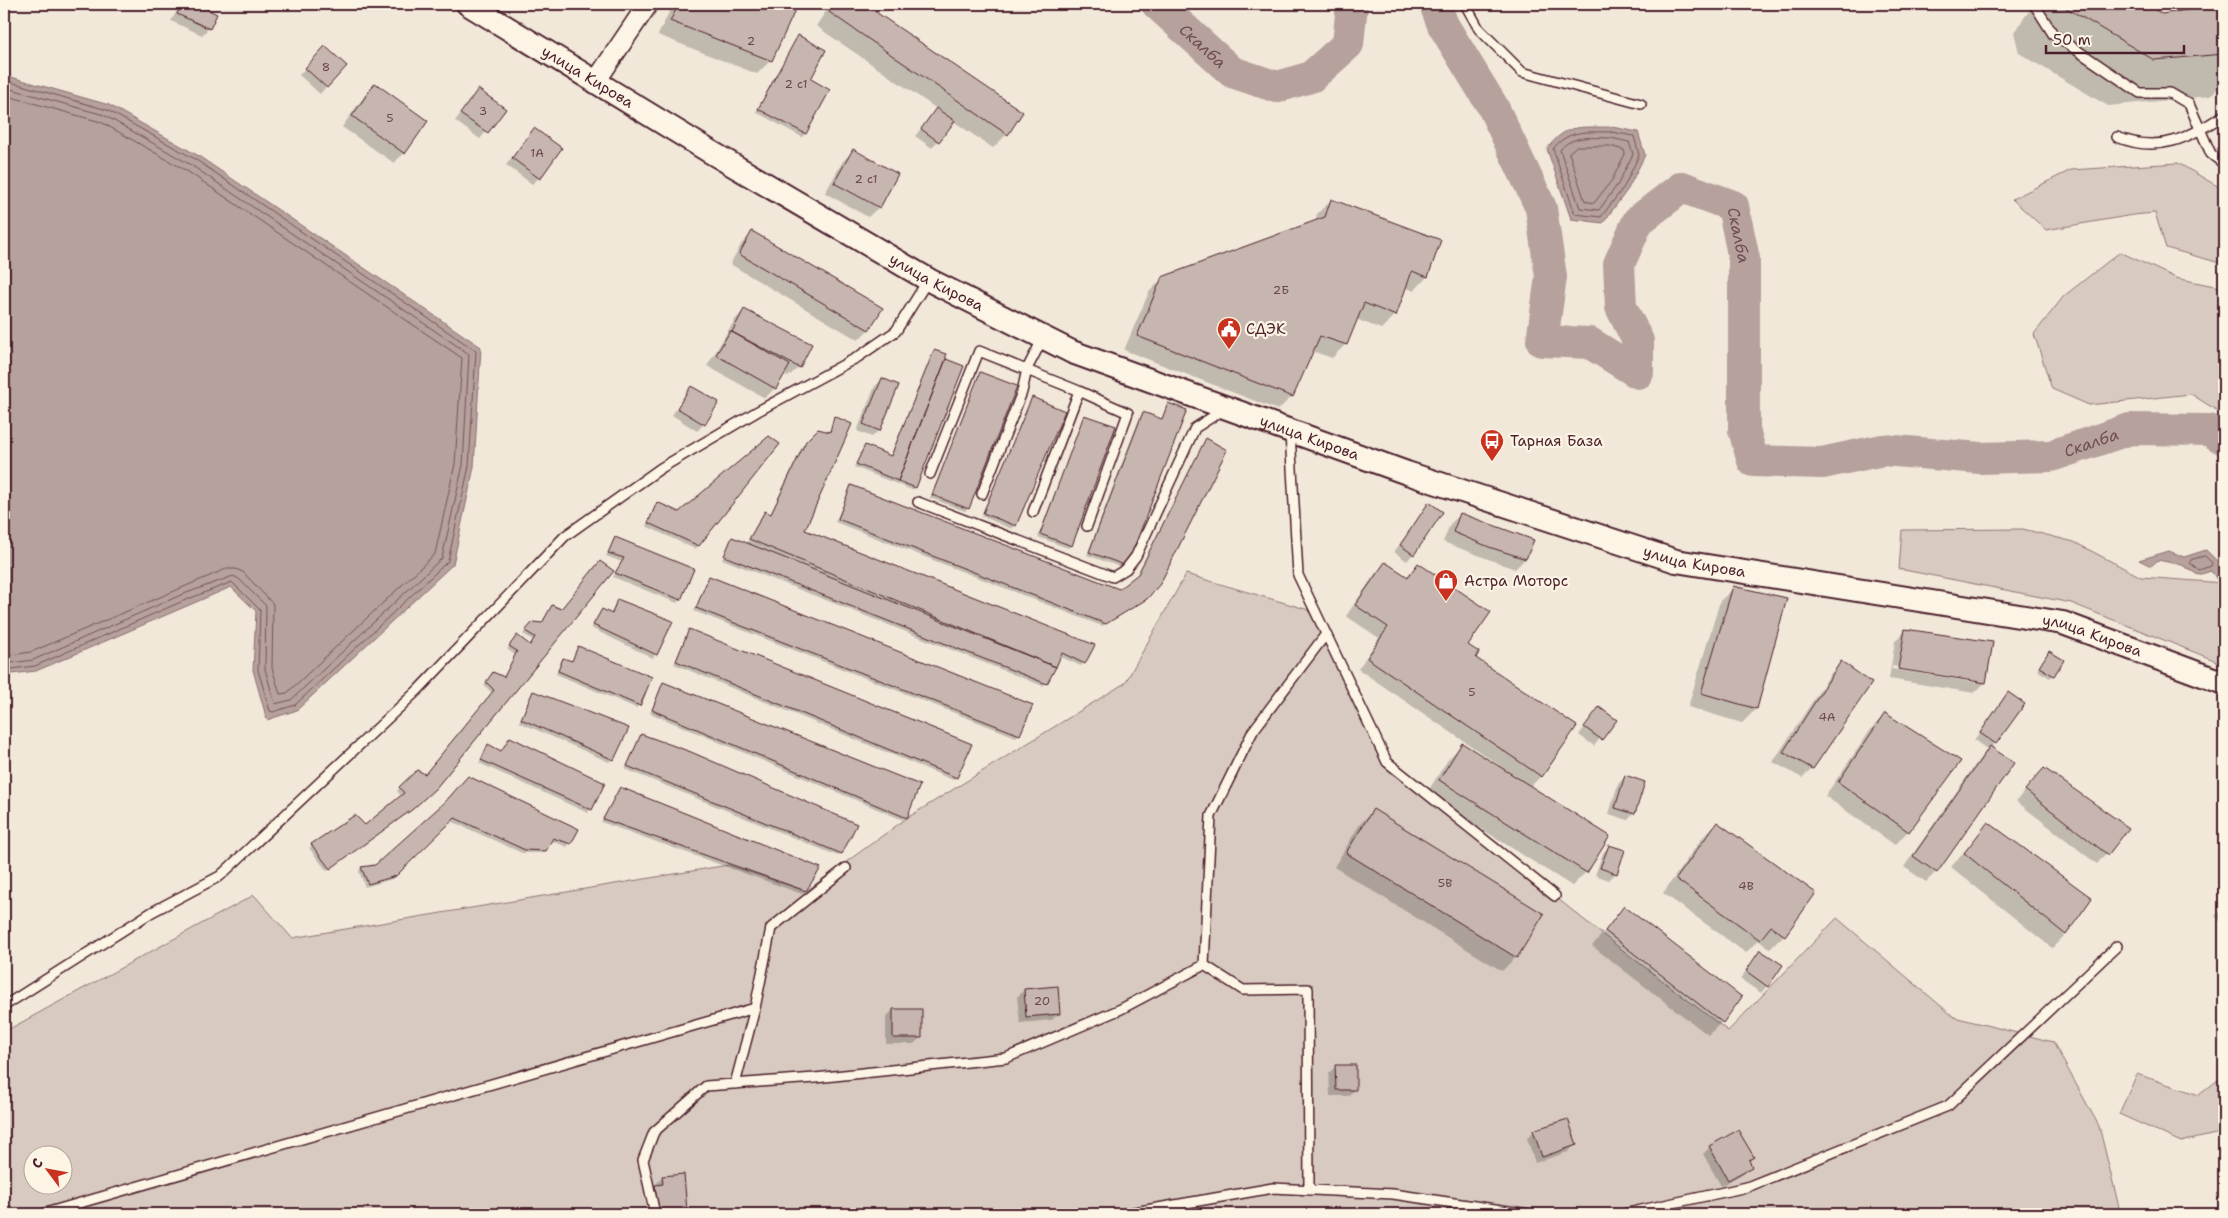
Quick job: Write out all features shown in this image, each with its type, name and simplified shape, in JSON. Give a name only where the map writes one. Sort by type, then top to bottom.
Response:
[{"type":"street","name":"улица Кирова","points":[[468,4],[709,151],[929,280],[1072,352],[1423,478],[1676,561],[2063,622],[2224,683]]},
{"type":"street","points":[[596,81],[648,4]]},
{"type":"lane","points":[[1465,4],[1479,28],[1522,72],[1641,104]]},
{"type":"lane","points":[[2034,4],[2053,34],[2140,93],[2170,93],[2189,104],[2211,154],[2224,164]]},
{"type":"lane","points":[[2117,137],[2135,144],[2161,145],[2200,131],[2224,115]]},
{"type":"lane","points":[[4,1006],[152,912],[220,876],[418,690],[565,536],[661,468],[758,411],[858,357],[896,331],[929,280]]},
{"type":"lane","points":[[982,494],[1022,392],[1027,369],[1043,338]]},
{"type":"lane","points":[[930,474],[979,351],[1027,369],[1128,413],[1087,526]]},
{"type":"lane","points":[[1033,512],[1079,391]]},
{"type":"lane","points":[[918,502],[1113,577],[1126,569],[1136,556],[1195,428],[1226,408]]},
{"type":"lane","points":[[1290,431],[1298,575],[1387,762],[1555,896]]},
{"type":"lane","points":[[1204,965],[1211,816],[1253,731],[1326,634]]},
{"type":"lane","points":[[735,1084],[755,1008],[771,928],[846,868]]},
{"type":"lane","points":[[1623,1214],[1747,1187],[1948,1106],[2117,946]]},
{"type":"lane","points":[[655,1214],[643,1160],[654,1132],[706,1086],[815,1078],[1006,1058],[1121,1009],[1204,965]]},
{"type":"lane","points":[[1204,965],[1243,990],[1308,989],[1310,1190]]},
{"type":"lane","points":[[42,1214],[755,1008]]},
{"type":"lane","points":[[1123,1214],[1273,1188],[1393,1194],[1530,1214]]},
{"type":"shaded area","points":[[2178,163],[2224,190],[2224,264],[2166,248],[2155,213],[2046,230],[2012,199],[2071,170]]},
{"type":"shaded area","points":[[2120,252],[2176,278],[2224,288],[2224,415],[2191,394],[2089,405],[2052,389],[2034,334],[2064,296]]},
{"type":"shaded area","points":[[2023,529],[2074,542],[2141,577],[2224,583],[2224,664],[2071,603],[1899,569],[1902,530]]},
{"type":"shaded area","points":[[1186,574],[1309,610],[1387,762],[1603,935],[1728,1031],[1837,918],[1954,1017],[2053,1042],[2099,1126],[2119,1207],[2113,1214],[4,1214],[4,1032],[254,895],[292,938],[728,865],[806,891],[907,818],[1125,683]]},
{"type":"shaded area","points":[[2137,1074],[2199,1095],[2224,1075],[2224,1132],[2181,1142],[2119,1114]]},
{"type":"water","points":[[4,75],[109,105],[197,155],[481,347],[474,467],[453,564],[297,710],[267,720],[253,670],[256,611],[231,587],[36,671],[4,675]]},
{"type":"water","points":[[1583,127],[1612,127],[1638,132],[1645,155],[1628,189],[1603,223],[1571,219],[1547,149],[1554,140],[1568,130]]},
{"type":"water","points":[[2206,550],[2218,562],[2224,561],[2224,583],[2220,584],[2211,571],[2198,575],[2182,565],[2158,560],[2151,566],[2139,560],[2169,551],[2184,557]]},
{"type":"building","points":[[182,4],[196,4],[217,14],[210,29],[177,14]]},
{"type":"building","points":[[679,4],[792,4],[797,6],[772,61],[670,21]]},
{"type":"building","points":[[834,4],[864,4],[1023,112],[1008,135],[829,12]]},
{"type":"building","points":[[2064,4],[2146,4],[2162,14],[2224,4],[2224,54],[2154,60],[2065,7]]},
{"type":"building","points":[[798,35],[826,50],[811,79],[830,90],[806,134],[758,109]]},
{"type":"building","points":[[325,46],[347,66],[327,88],[305,68]]},
{"type":"building","points":[[375,83],[428,121],[405,154],[352,116]]},
{"type":"building","points":[[478,89],[506,109],[488,133],[460,114]]},
{"type":"building","points":[[936,108],[955,121],[939,142],[921,129]]},
{"type":"building","points":[[534,128],[562,148],[540,179],[512,158]]},
{"type":"building","points":[[853,149],[898,174],[880,208],[834,183]]},
{"type":"building","points":[[1331,199],[1441,240],[1428,277],[1412,271],[1396,316],[1364,303],[1347,345],[1320,336],[1293,397],[1137,336],[1162,277],[1325,217]]},
{"type":"building","points":[[752,231],[883,308],[869,330],[739,254]]},
{"type":"building","points":[[744,309],[812,344],[800,368],[732,332]]},
{"type":"building","points":[[730,331],[790,365],[776,389],[716,355]]},
{"type":"building","points":[[934,350],[946,354],[946,359],[898,481],[856,464],[865,445],[891,456]]},
{"type":"building","points":[[946,359],[964,366],[916,488],[898,481]]},
{"type":"building","points":[[980,372],[1017,386],[969,509],[932,495]]},
{"type":"building","points":[[882,378],[899,385],[880,431],[863,424]]},
{"type":"building","points":[[691,386],[719,402],[705,425],[677,408]]},
{"type":"building","points":[[1032,397],[1065,411],[1016,526],[983,513]]},
{"type":"building","points":[[1168,403],[1187,410],[1127,566],[1089,552],[1143,412],[1162,419]]},
{"type":"building","points":[[1084,415],[1116,426],[1072,546],[1040,534]]},
{"type":"building","points":[[834,416],[852,424],[805,530],[1095,645],[1085,664],[1062,653],[1056,667],[749,539],[765,511],[771,514],[806,441],[818,429],[830,432]]},
{"type":"building","points":[[769,436],[780,444],[699,546],[648,523],[657,502],[679,512]]},
{"type":"building","points":[[1206,438],[1227,450],[1160,584],[1147,599],[1106,624],[838,519],[851,485],[1119,589],[1138,574]]},
{"type":"building","points":[[1429,502],[1443,512],[1414,555],[1400,545]]},
{"type":"building","points":[[1460,513],[1534,540],[1526,559],[1489,547],[1453,532]]},
{"type":"building","points":[[615,537],[694,569],[681,600],[615,573],[624,558],[608,553]]},
{"type":"building","points":[[732,537],[1056,667],[1047,684],[724,556]]},
{"type":"building","points":[[600,561],[614,571],[436,788],[413,809],[330,869],[311,844],[355,815],[365,825],[404,793],[399,787],[417,770],[425,774],[494,690],[486,682],[493,672],[504,677],[517,651],[509,646],[517,635],[530,645],[535,637],[525,631],[533,622],[542,623],[552,605],[561,609]]},
{"type":"building","points":[[1385,562],[1408,577],[1418,563],[1491,612],[1468,645],[1479,652],[1476,658],[1577,726],[1542,777],[1367,658],[1388,627],[1355,605]]},
{"type":"building","points":[[709,576],[1033,705],[1020,735],[696,608]]},
{"type":"building","points":[[1733,586],[1787,598],[1757,709],[1701,693]]},
{"type":"building","points":[[617,599],[673,621],[657,655],[593,625],[602,609],[612,614]]},
{"type":"building","points":[[689,629],[972,744],[957,778],[676,661]]},
{"type":"building","points":[[1905,629],[1993,642],[1986,683],[1898,669]]},
{"type":"building","points":[[578,646],[652,677],[640,706],[558,671],[563,658],[572,661]]},
{"type":"building","points":[[2049,651],[2064,660],[2054,676],[2039,667]]},
{"type":"building","points":[[1841,661],[1872,683],[1813,769],[1783,752]]},
{"type":"building","points":[[663,682],[920,785],[907,818],[652,710]]},
{"type":"building","points":[[533,691],[629,728],[614,760],[521,719]]},
{"type":"building","points":[[2008,692],[2025,704],[1996,744],[1980,733]]},
{"type":"building","points":[[1599,707],[1617,720],[1602,740],[1584,727]]},
{"type":"building","points":[[1885,713],[1961,761],[1909,832],[1838,782]]},
{"type":"building","points":[[641,734],[691,752],[857,824],[842,854],[627,766]]},
{"type":"building","points":[[510,737],[605,783],[592,810],[481,760],[488,744],[501,751]]},
{"type":"building","points":[[1462,743],[1610,836],[1587,873],[1439,780]]},
{"type":"building","points":[[1990,746],[2014,763],[1937,873],[1913,856]]},
{"type":"building","points":[[2044,768],[2129,828],[2108,855],[2025,790]]},
{"type":"building","points":[[1625,775],[1645,782],[1635,814],[1615,808]]},
{"type":"building","points":[[468,776],[579,829],[571,844],[553,838],[546,851],[525,850],[455,818],[396,876],[368,884],[361,867],[375,865],[445,802]]},
{"type":"building","points":[[620,787],[821,868],[806,891],[603,819]]},
{"type":"building","points":[[1373,809],[1544,914],[1517,958],[1346,853]]},
{"type":"building","points":[[1717,822],[1816,893],[1785,936],[1771,926],[1760,940],[1676,879]]},
{"type":"building","points":[[1988,822],[2092,898],[2066,935],[1964,853]]},
{"type":"building","points":[[1609,845],[1625,850],[1617,874],[1600,868]]},
{"type":"building","points":[[1624,906],[1742,997],[1723,1023],[1605,931]]},
{"type":"building","points":[[1760,950],[1783,965],[1768,987],[1746,971]]},
{"type":"building","points":[[1058,986],[1060,1014],[1026,1017],[1024,989]]},
{"type":"building","points":[[893,1009],[922,1009],[922,1038],[893,1038]]},
{"type":"building","points":[[1335,1065],[1356,1065],[1356,1090],[1336,1090]]},
{"type":"building","points":[[1568,1119],[1577,1145],[1542,1157],[1533,1130]]},
{"type":"building","points":[[1738,1130],[1754,1157],[1749,1160],[1752,1167],[1728,1180],[1709,1146]]},
{"type":"building","points":[[684,1174],[687,1212],[658,1214],[655,1185],[663,1184],[662,1176]]},
{"type":"waterway","name":"Скалба","points":[[1157,4],[1232,72],[1277,87],[1311,77],[1348,44],[1352,4]]},
{"type":"waterway","name":"Скалба","points":[[1435,4],[1443,25],[1493,107],[1541,208],[1551,277],[1542,341],[1590,343],[1638,373],[1638,341],[1621,307],[1619,264],[1638,221],[1682,187],[1733,206],[1744,259],[1744,430],[1753,461],[1822,463],[1883,450],[1980,458],[2051,456],[2130,429],[2209,430],[2224,439]]},
{"type":"place","name":"СДЭК","points":[[1229,350]]},
{"type":"place","name":"Тарная База","points":[[1492,462]]},
{"type":"place","name":"Астра Моторс","points":[[1446,602]]}]
